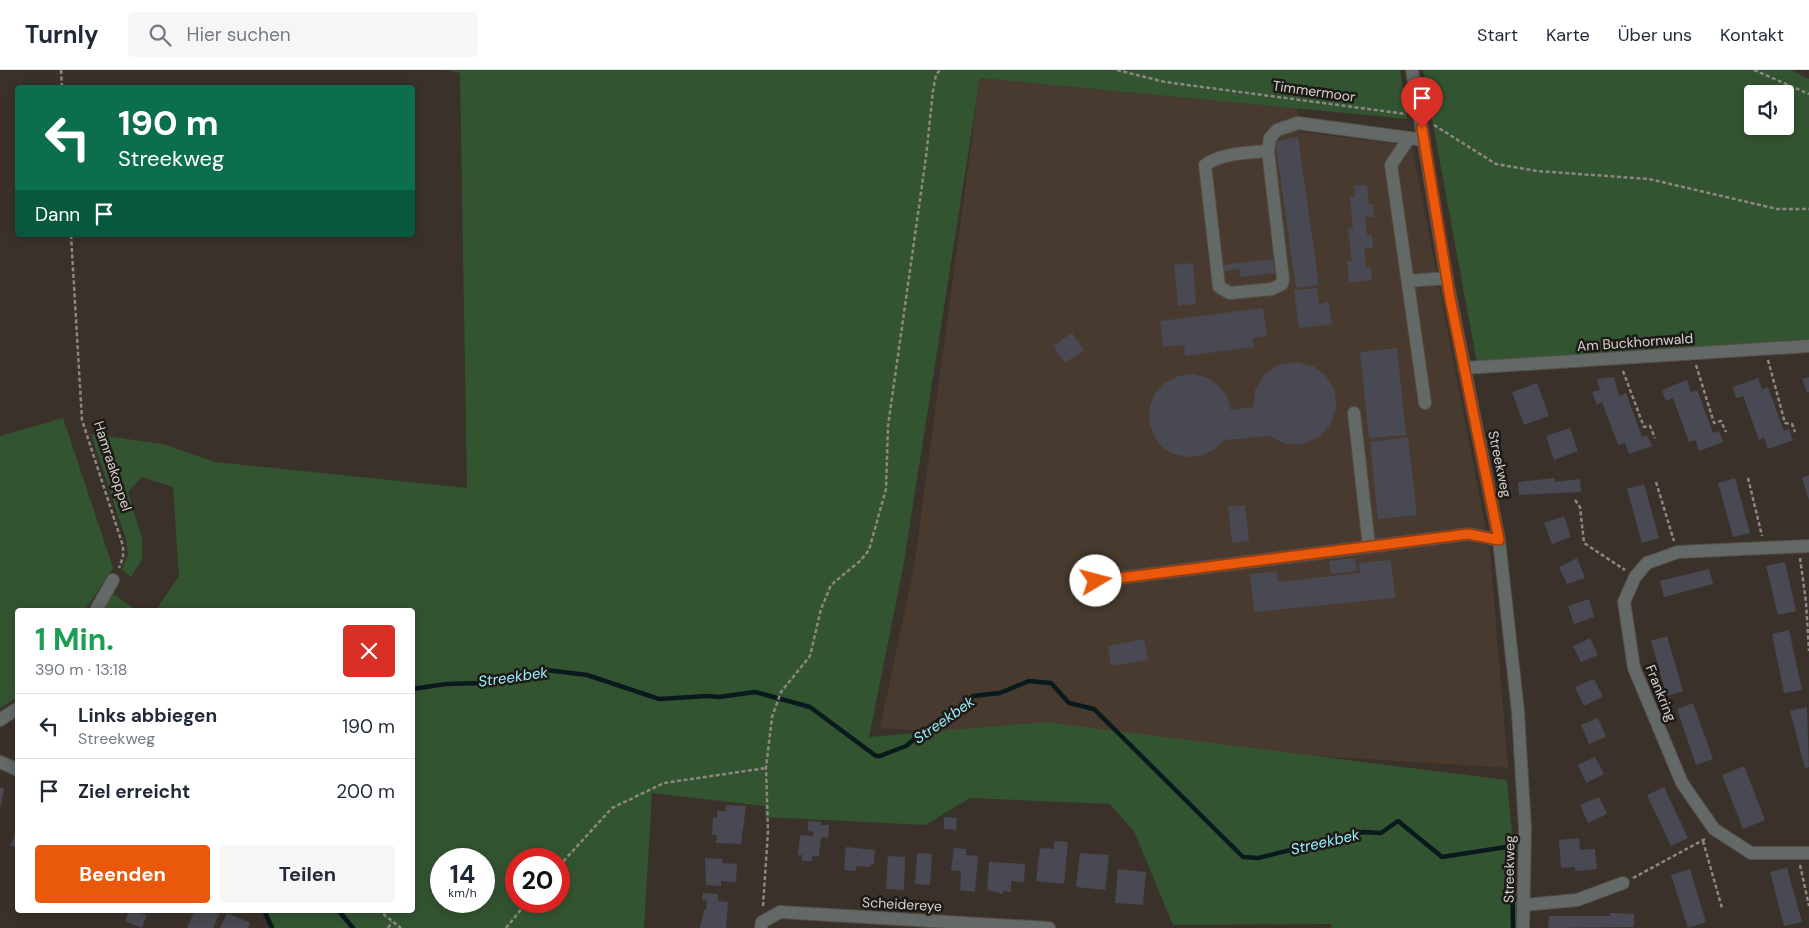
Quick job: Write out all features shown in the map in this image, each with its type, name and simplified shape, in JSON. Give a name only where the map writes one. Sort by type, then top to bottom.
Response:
[{"type":"street","name":"Streekweg","points":[[1412,70],[1447,278],[1499,540],[1518,712],[1525,829],[1524,928]]},
{"type":"street","points":[[1268,151],[1212,160],[1205,166],[1219,287],[1230,293],[1272,289],[1282,284],[1280,250],[1268,151],[1270,138],[1277,130],[1298,123],[1424,140]]},
{"type":"street","points":[[1409,138],[1391,165],[1425,403]]},
{"type":"street","points":[[1408,282],[1447,278]]},
{"type":"street","name":"Am Buckhornwald","points":[[1464,368],[1809,346]]},
{"type":"street","points":[[1354,413],[1369,546]]},
{"type":"street","points":[[1096,581],[1468,534],[1499,540]]},
{"type":"street","name":"Frankring","points":[[1804,546],[1678,552],[1647,562],[1635,577],[1624,602],[1634,668],[1682,783],[1714,829],[1751,853],[1804,853]]},
{"type":"street","points":[[97,608],[113,580]]},
{"type":"street","points":[[0,720],[15,710]]},
{"type":"street","points":[[0,762],[15,769]]},
{"type":"street","points":[[1523,905],[1577,900],[1624,883]]},
{"type":"street","name":"Scheidereye","points":[[762,925],[780,912],[1049,928]]},
{"type":"path","points":[[61,70],[62,85]]},
{"type":"path","points":[[762,925],[768,832],[766,768],[775,710],[781,692],[810,656],[821,610],[831,585],[860,561],[869,550],[886,489],[888,426],[926,157],[933,92],[936,75],[940,70]]},
{"type":"path","name":"Timmermoor","points":[[1117,70],[1165,82],[1420,116]]},
{"type":"path","points":[[1754,70],[1809,94]]},
{"type":"path","points":[[1420,116],[1496,164],[1537,171],[1649,179],[1777,209],[1809,209]]},
{"type":"path","name":"Hamraakoppel","points":[[71,237],[82,420],[123,546],[123,557],[113,580]]},
{"type":"path","points":[[1765,349],[1785,423],[1792,424],[1794,432]]},
{"type":"path","points":[[1692,354],[1714,423],[1721,421],[1726,432]]},
{"type":"path","points":[[1618,358],[1644,427],[1650,426],[1655,438]]},
{"type":"path","points":[[1748,478],[1764,548]]},
{"type":"path","points":[[1656,482],[1678,552]]},
{"type":"path","points":[[1575,500],[1580,507],[1584,542],[1635,577]]},
{"type":"path","points":[[1804,546],[1809,651]]},
{"type":"path","points":[[570,854],[606,813],[648,789],[664,783],[766,768]]},
{"type":"path","points":[[1624,883],[1691,845],[1703,842],[1714,829]]},
{"type":"path","points":[[1703,842],[1722,908]]},
{"type":"path","points":[[1804,853],[1809,906]]},
{"type":"path","points":[[382,913],[400,928]]},
{"type":"path","points":[[506,928],[518,913]]},
{"type":"path","points":[[388,928],[392,922]]},
{"type":"shaded area","points":[[980,78],[1297,108],[1300,132],[1412,146],[1490,551],[1508,768],[880,728],[914,567]]},
{"type":"green space","points":[[446,70],[1400,70],[1407,119],[980,78],[903,568],[869,737],[1044,722],[1507,780],[1515,866],[1517,928],[1332,928],[1331,924],[1173,925],[1134,831],[1110,804],[970,798],[925,825],[765,817],[765,806],[652,793],[644,928],[272,928],[265,913],[415,913],[415,608],[157,608],[179,576],[173,487],[142,477],[128,492],[142,539],[142,560],[131,577],[122,569],[128,554],[126,540],[91,434],[163,444],[215,462],[467,488],[460,73]]},
{"type":"green space","points":[[1423,70],[1791,70],[1809,79],[1809,339],[1477,363]]},
{"type":"green space","points":[[63,418],[113,568],[86,608],[15,608],[15,699],[0,708],[0,436]]},
{"type":"green space","points":[[113,594],[133,608],[105,608]]},
{"type":"building","points":[[1298,137],[1319,285],[1296,288],[1275,141]]},
{"type":"building","points":[[1367,185],[1369,204],[1373,204],[1374,217],[1365,217],[1367,235],[1372,235],[1373,248],[1364,249],[1366,267],[1371,267],[1372,280],[1349,283],[1347,261],[1352,261],[1348,229],[1353,228],[1350,197],[1355,197],[1354,186]]},
{"type":"building","points":[[1273,259],[1275,273],[1240,277],[1239,269],[1224,271],[1223,265]]},
{"type":"building","points":[[1193,263],[1196,304],[1178,306],[1174,265]]},
{"type":"building","points":[[1317,288],[1319,304],[1329,302],[1332,324],[1299,328],[1294,290]]},
{"type":"building","points":[[1263,308],[1267,336],[1253,338],[1254,347],[1185,356],[1184,345],[1163,347],[1160,321]]},
{"type":"building","points":[[1072,333],[1084,350],[1065,363],[1053,346]]},
{"type":"building","points":[[1397,348],[1406,435],[1369,438],[1360,352]]},
{"type":"building","points":[[1296,362],[1313,366],[1326,376],[1335,391],[1336,409],[1330,425],[1318,438],[1302,444],[1285,444],[1269,436],[1224,440],[1214,450],[1201,456],[1187,457],[1173,454],[1161,446],[1153,434],[1149,421],[1150,406],[1155,393],[1165,383],[1178,376],[1192,374],[1206,377],[1218,385],[1227,396],[1231,410],[1253,407],[1255,390],[1264,375],[1278,365]]},
{"type":"building","points":[[1614,377],[1619,396],[1626,393],[1642,437],[1647,435],[1652,446],[1629,454],[1625,443],[1618,445],[1602,402],[1597,405],[1592,392],[1600,390],[1597,379]]},
{"type":"building","points":[[1809,377],[1809,392],[1807,392],[1802,379]]},
{"type":"building","points":[[1758,378],[1762,389],[1768,387],[1784,431],[1789,429],[1793,440],[1768,449],[1764,437],[1759,440],[1743,396],[1736,398],[1733,387]]},
{"type":"building","points":[[1687,380],[1691,392],[1697,390],[1713,433],[1719,431],[1723,442],[1699,451],[1695,440],[1689,442],[1673,398],[1666,401],[1662,390]]},
{"type":"building","points":[[1537,383],[1549,416],[1524,425],[1512,392]]},
{"type":"building","points":[[1570,428],[1578,451],[1554,460],[1546,436]]},
{"type":"building","points":[[1408,437],[1417,515],[1378,519],[1370,442]]},
{"type":"building","points":[[1809,475],[1809,500],[1802,478]]},
{"type":"building","points":[[1555,478],[1555,482],[1580,479],[1581,492],[1519,495],[1518,482]]},
{"type":"building","points":[[1735,478],[1750,533],[1733,537],[1718,483]]},
{"type":"building","points":[[1644,484],[1659,538],[1642,543],[1627,489]]},
{"type":"building","points":[[1245,505],[1249,541],[1232,543],[1228,507]]},
{"type":"building","points":[[1564,516],[1571,537],[1552,544],[1544,523]]},
{"type":"building","points":[[1355,558],[1357,571],[1331,574],[1329,561]]},
{"type":"building","points":[[1577,558],[1585,578],[1567,584],[1559,567]]},
{"type":"building","points":[[1391,560],[1395,598],[1254,612],[1250,574],[1277,571],[1278,582],[1360,573],[1359,563]]},
{"type":"building","points":[[1785,562],[1796,611],[1778,615],[1766,566]]},
{"type":"building","points":[[1709,569],[1713,584],[1664,597],[1660,581]]},
{"type":"building","points":[[1589,599],[1594,617],[1574,624],[1568,606]]},
{"type":"building","points":[[1789,630],[1802,690],[1784,693],[1772,634]]},
{"type":"building","points":[[1667,636],[1683,691],[1667,696],[1651,641]]},
{"type":"building","points":[[1590,638],[1598,655],[1581,662],[1573,646]]},
{"type":"building","points":[[1144,639],[1148,660],[1111,666],[1108,646]]},
{"type":"building","points":[[1594,679],[1603,697],[1584,706],[1575,687]]},
{"type":"building","points":[[1693,703],[1713,759],[1696,765],[1677,709]]},
{"type":"building","points":[[1807,707],[1809,767],[1805,768],[1790,711]]},
{"type":"building","points":[[1598,718],[1606,737],[1589,744],[1581,725]]},
{"type":"building","points":[[1595,757],[1604,774],[1586,783],[1578,765]]},
{"type":"building","points":[[1744,766],[1765,820],[1743,829],[1722,775]]},
{"type":"building","points":[[1664,787],[1688,838],[1671,846],[1647,795]]},
{"type":"building","points":[[0,788],[4,788],[1,805],[0,805]]},
{"type":"building","points":[[1599,797],[1607,814],[1588,823],[1580,805]]},
{"type":"building","points":[[726,805],[746,806],[741,844],[716,843],[717,835],[712,835],[713,818],[717,818],[717,811],[726,811]]},
{"type":"building","points":[[944,817],[957,818],[956,830],[944,829]]},
{"type":"building","points":[[808,821],[829,825],[828,838],[821,837],[819,856],[812,856],[812,861],[802,861],[802,855],[798,855],[800,835],[813,836],[814,832],[808,831]]},
{"type":"building","points":[[15,836],[15,848],[10,845]]},
{"type":"building","points":[[1579,838],[1580,850],[1595,849],[1597,869],[1575,871],[1575,867],[1561,868],[1559,840]]},
{"type":"building","points":[[1054,841],[1068,842],[1064,884],[1036,881],[1040,848],[1054,849]]},
{"type":"building","points":[[846,847],[875,850],[874,864],[871,864],[870,867],[856,866],[856,871],[844,870]]},
{"type":"building","points":[[954,848],[966,849],[966,855],[978,856],[975,892],[960,890],[961,871],[951,870]]},
{"type":"building","points":[[917,853],[932,854],[930,885],[915,884]]},
{"type":"building","points":[[1080,853],[1109,855],[1105,890],[1076,887]]},
{"type":"building","points":[[888,856],[905,857],[904,890],[886,889]]},
{"type":"building","points":[[705,858],[723,859],[722,863],[737,864],[736,882],[721,881],[721,886],[706,885]]},
{"type":"building","points":[[989,862],[1025,864],[1024,882],[1011,881],[1011,892],[1003,891],[1003,894],[987,890]]},
{"type":"building","points":[[1787,868],[1802,922],[1784,926],[1770,872]]},
{"type":"building","points":[[1118,869],[1146,872],[1143,905],[1115,903]]},
{"type":"building","points":[[1690,869],[1706,922],[1688,928],[1671,875]]},
{"type":"building","points":[[703,893],[718,894],[718,901],[728,902],[726,928],[700,928],[707,901],[702,900]]},
{"type":"building","points":[[129,913],[147,915],[142,928],[125,921]]},
{"type":"building","points":[[194,913],[220,913],[213,928],[187,928]]},
{"type":"building","points":[[227,913],[250,923],[248,928],[220,928]]},
{"type":"building","points":[[1610,913],[1634,914],[1634,927],[1548,928],[1549,916],[1610,916]]},
{"type":"waterway","name":"Streekbek","points":[[415,689],[446,684],[482,683],[547,670],[587,675],[659,699],[719,697],[755,692],[810,707],[876,756],[880,756],[906,746],[940,719],[956,713],[973,696],[1000,693],[1029,681],[1051,683],[1069,703],[1094,709],[1243,857],[1258,858],[1363,832],[1381,833],[1398,821],[1442,857],[1506,847],[1512,859],[1513,928]]},
{"type":"waterway","name":"Streekbek","points":[[265,913],[272,928]]},
{"type":"waterway","points":[[340,913],[353,928]]},
{"type":"route","points":[[1096,581],[1468,534],[1499,540],[1450,298],[1422,128]]}]
